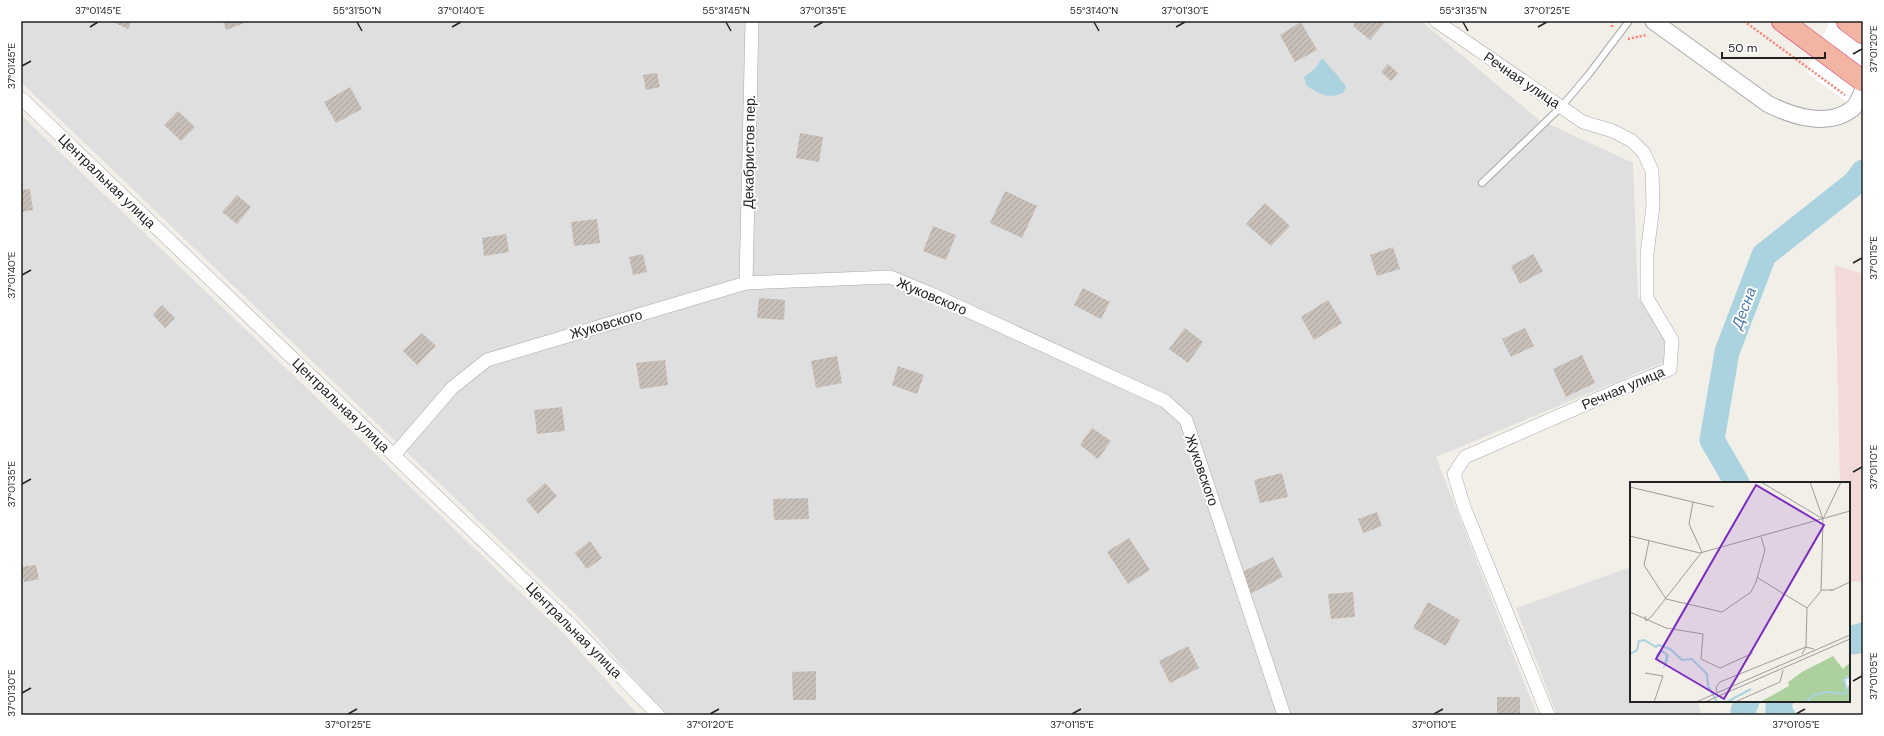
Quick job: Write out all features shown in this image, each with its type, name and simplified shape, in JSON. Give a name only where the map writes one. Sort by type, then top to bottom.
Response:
[{"type":"highway","points":[[1782,21],[1863,81]]},
{"type":"highway","points":[[1847,21],[1863,33]]},
{"type":"street","name":"Декабристов пер.","points":[[746,283],[752,21]]},
{"type":"street","name":"Речная улица","points":[[1436,21],[1562,106],[1583,122],[1613,131],[1632,141],[1644,153],[1652,171],[1653,206],[1647,254],[1647,298],[1672,340],[1670,369],[1625,387],[1465,457],[1454,474],[1464,507],[1548,715]]},
{"type":"street","points":[[1653,21],[1768,104],[1788,113],[1815,118],[1839,115],[1853,109],[1857,94]]},
{"type":"street","name":"Центральная улица","points":[[21,98],[572,626],[658,715]]},
{"type":"street","name":"Жуковского","points":[[394,456],[452,388],[487,360],[746,283],[890,277],[929,293],[1165,401],[1186,420],[1284,715]]},
{"type":"lane","points":[[1482,183],[1562,106],[1630,21]]},
{"type":"path","points":[[1744,21],[1857,94]]},
{"type":"shaded area","points":[[21,21],[1421,21],[1538,119],[1633,163],[1638,296],[1666,341],[1664,362],[1436,457],[1537,715],[666,715],[580,618],[21,82]]},
{"type":"shaded area","points":[[21,115],[564,634],[638,715],[21,715]]},
{"type":"shaded area","points":[[1835,265],[1863,274],[1863,581],[1850,582],[1850,482],[1840,482]]},
{"type":"shaded area","points":[[1630,567],[1630,702],[1698,702],[1701,715],[1557,715],[1516,608]]},
{"type":"water","points":[[1322,58],[1346,87],[1343,93],[1329,96],[1316,92],[1307,86],[1304,77],[1315,69]]},
{"type":"water","points":[[1863,622],[1863,653],[1850,655],[1850,626]]},
{"type":"water","points":[[1766,702],[1794,702],[1792,706],[1796,715],[1765,715]]},
{"type":"pier","points":[[1830,21],[1863,21],[1863,114],[1806,72]]},
{"type":"building","points":[[111,21],[132,21],[128,29]]},
{"type":"building","points":[[223,21],[250,21],[226,30]]},
{"type":"building","points":[[1357,21],[1386,21],[1370,40],[1353,26]]},
{"type":"building","points":[[1301,22],[1317,50],[1295,62],[1280,35]]},
{"type":"building","points":[[1388,64],[1398,73],[1391,81],[1381,72]]},
{"type":"building","points":[[657,73],[660,87],[646,90],[643,75]]},
{"type":"building","points":[[350,87],[362,109],[336,123],[324,102]]},
{"type":"building","points":[[178,111],[195,127],[181,141],[164,125]]},
{"type":"building","points":[[800,133],[823,137],[819,162],[796,158]]},
{"type":"building","points":[[30,189],[33,210],[21,212],[21,190]]},
{"type":"building","points":[[1005,191],[1037,206],[1022,238],[990,223]]},
{"type":"building","points":[[237,195],[251,207],[237,224],[222,212]]},
{"type":"building","points":[[1265,203],[1290,226],[1271,246],[1246,224]]},
{"type":"building","points":[[597,219],[600,243],[574,246],[571,222]]},
{"type":"building","points":[[933,226],[956,235],[946,260],[923,251]]},
{"type":"building","points":[[506,234],[509,252],[484,256],[482,238]]},
{"type":"building","points":[[1393,247],[1400,269],[1377,276],[1370,255]]},
{"type":"building","points":[[643,254],[647,272],[633,275],[629,257]]},
{"type":"building","points":[[1533,254],[1543,271],[1520,284],[1511,266]]},
{"type":"building","points":[[1083,288],[1110,302],[1101,319],[1074,305]]},
{"type":"building","points":[[759,298],[785,300],[784,320],[757,318]]},
{"type":"building","points":[[1328,300],[1342,323],[1314,340],[1301,317]]},
{"type":"building","points":[[162,305],[175,318],[165,328],[153,315]]},
{"type":"building","points":[[1185,328],[1203,342],[1188,363],[1169,349]]},
{"type":"building","points":[[1525,328],[1534,346],[1511,357],[1502,339]]},
{"type":"building","points":[[422,333],[436,346],[417,365],[403,351]]},
{"type":"building","points":[[1582,355],[1595,383],[1566,397],[1553,369]]},
{"type":"building","points":[[837,356],[842,383],[816,388],[811,361]]},
{"type":"building","points":[[665,360],[668,385],[640,389],[636,363]]},
{"type":"building","points":[[898,366],[924,375],[917,394],[892,385]]},
{"type":"building","points":[[562,407],[565,431],[537,434],[534,410]]},
{"type":"building","points":[[1092,428],[1111,441],[1098,459],[1080,445]]},
{"type":"building","points":[[1282,473],[1288,497],[1260,503],[1254,480]]},
{"type":"building","points":[[545,483],[557,496],[538,514],[526,500]]},
{"type":"building","points":[[808,498],[809,519],[774,520],[773,499]]},
{"type":"building","points":[[1377,512],[1382,526],[1363,533],[1358,519]]},
{"type":"building","points":[[1129,538],[1150,570],[1128,584],[1107,552]]},
{"type":"building","points":[[590,541],[602,558],[587,569],[575,553]]},
{"type":"building","points":[[1273,557],[1283,577],[1250,594],[1240,573]]},
{"type":"building","points":[[36,565],[39,579],[24,582],[21,567]]},
{"type":"building","points":[[1353,592],[1355,617],[1331,619],[1328,594]]},
{"type":"building","points":[[1428,602],[1460,620],[1446,646],[1413,628]]},
{"type":"building","points":[[1188,646],[1199,668],[1170,683],[1159,661]]},
{"type":"building","points":[[816,671],[816,700],[793,700],[792,672]]},
{"type":"building","points":[[1497,697],[1520,697],[1520,715],[1497,715]]},
{"type":"waterway","name":"Десна","points":[[1736,482],[1712,440],[1727,352],[1764,255],[1855,183],[1863,172]]},
{"type":"waterway","name":"Десна","points":[[1744,715],[1743,711],[1747,702]]}]
